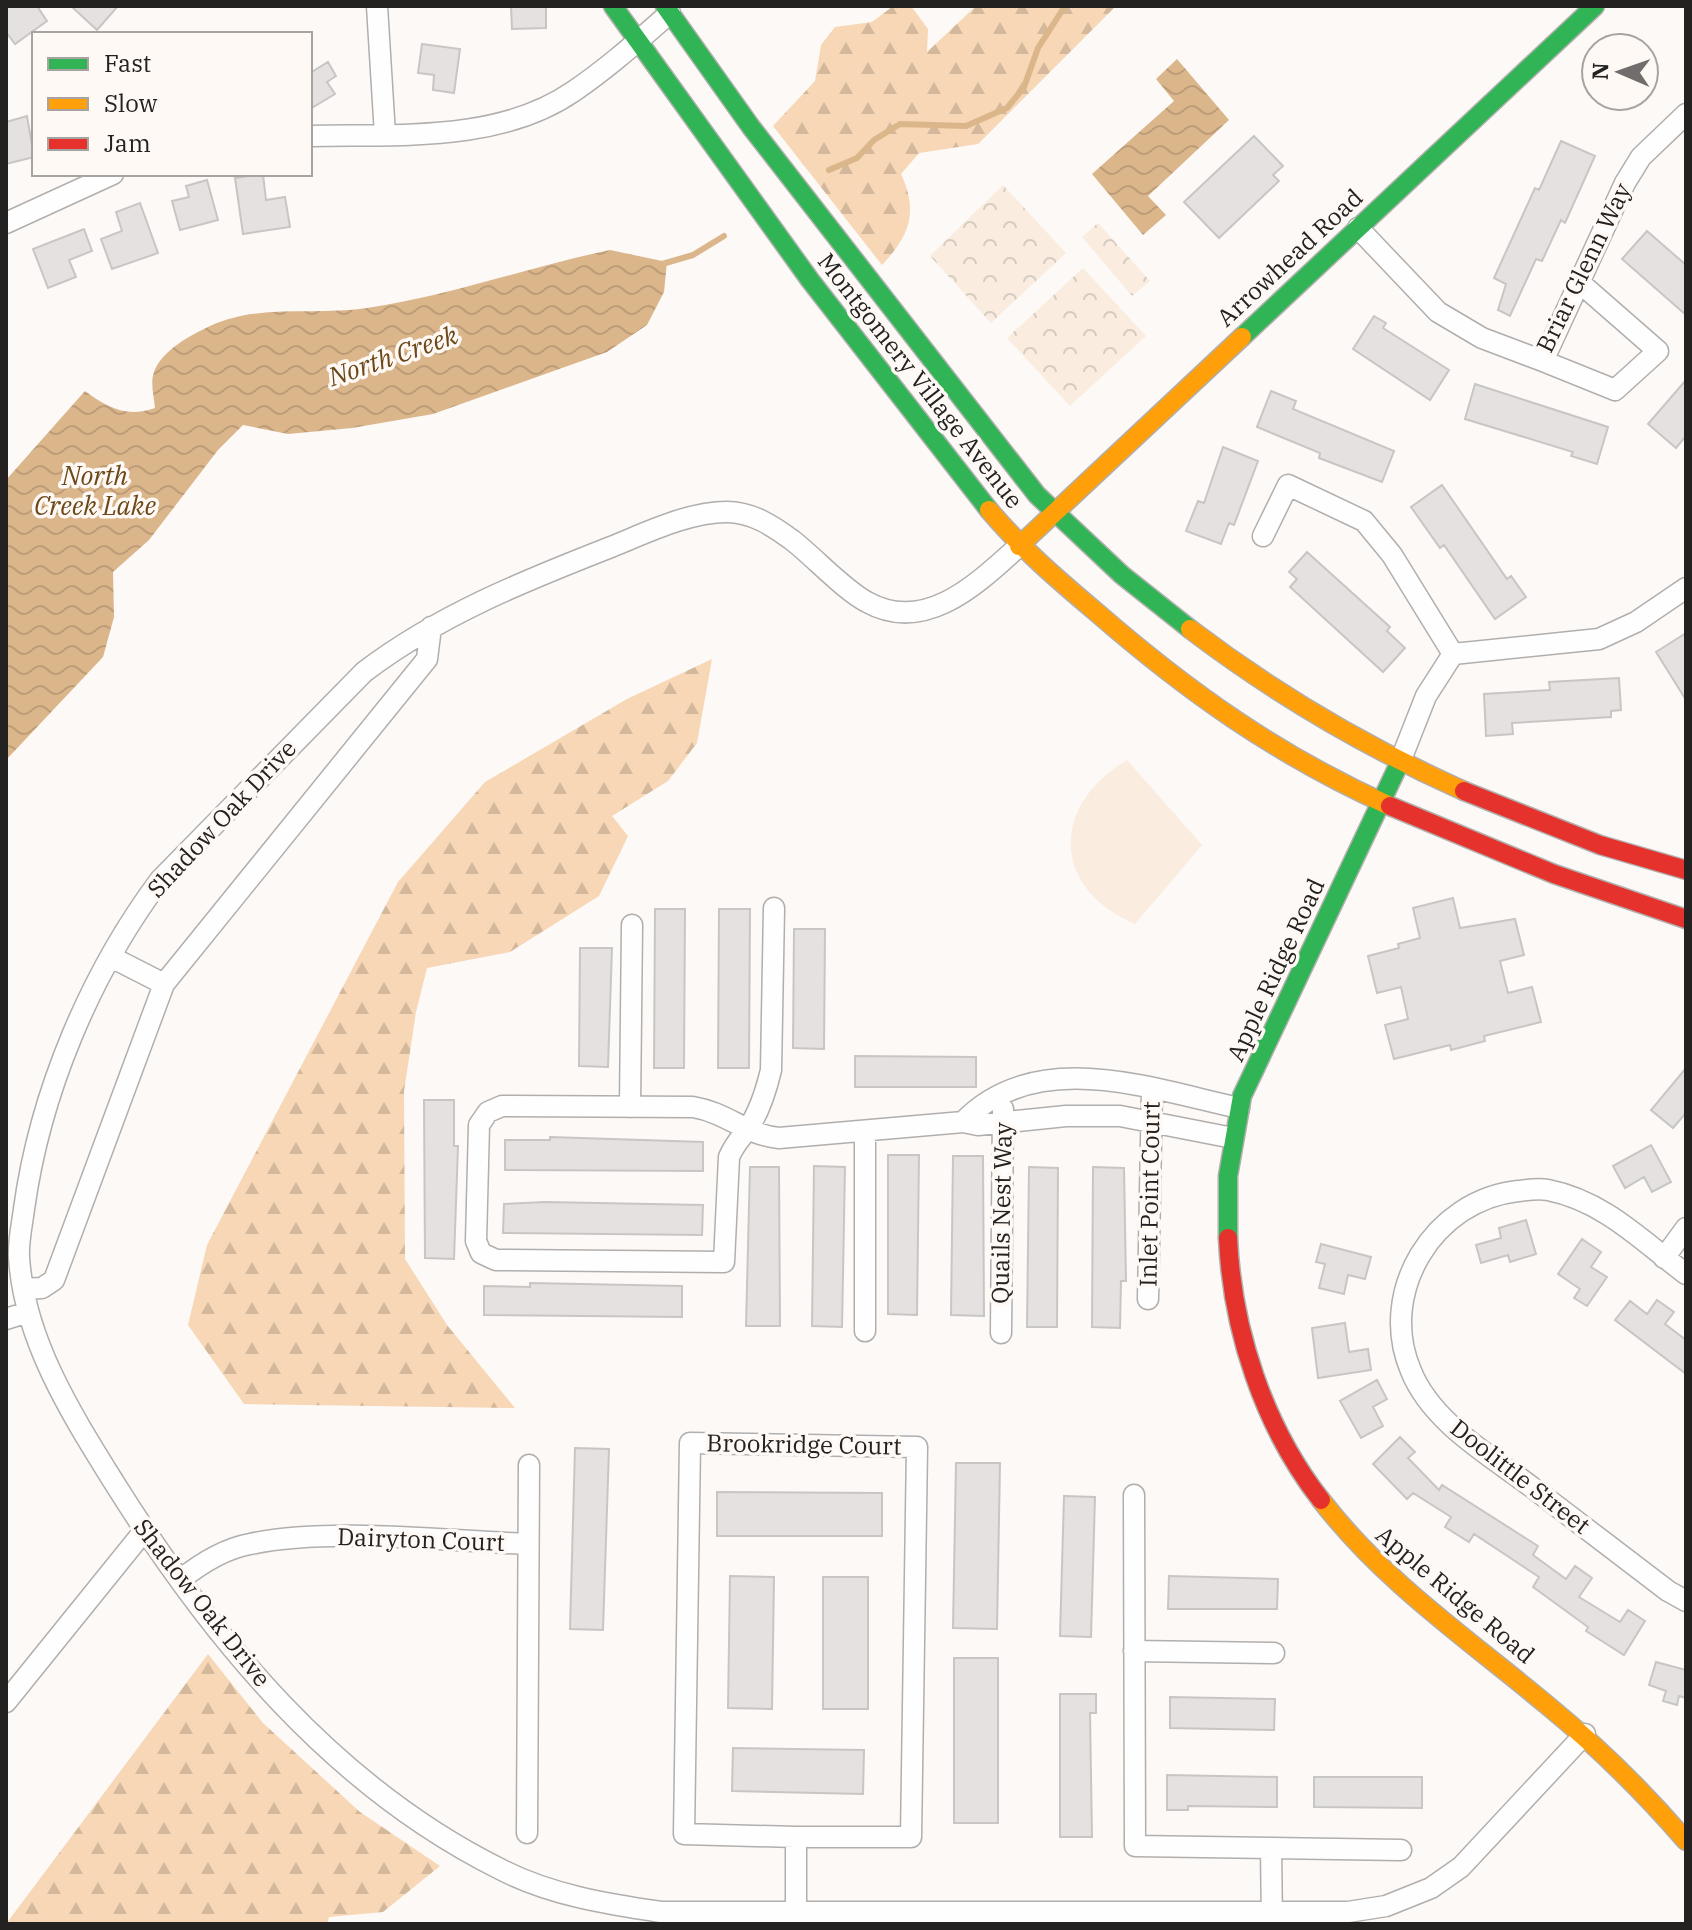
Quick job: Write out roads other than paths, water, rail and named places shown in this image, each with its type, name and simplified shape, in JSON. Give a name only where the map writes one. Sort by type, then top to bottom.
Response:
[{"type":"main road","name":"Montgomery Village Avenue","points":[[613,6],[906,411],[1019,546],[1183,686],[1273,747],[1382,802],[1519,862],[1624,901],[1686,919]]},
{"type":"main road","name":"Arrowhead Road","points":[[1019,546],[1595,6]]},
{"type":"main road","name":"Montgomery Village Avenue","points":[[668,9],[719,85],[890,308],[1054,513],[1153,599],[1308,708],[1400,762],[1490,806],[1620,854],[1686,870]]},
{"type":"main road","name":"Apple Ridge Road","points":[[1400,762],[1239,1108],[1233,1138],[1227,1211],[1228,1259],[1235,1308],[1255,1383],[1291,1457],[1335,1522],[1393,1580],[1585,1734],[1659,1807],[1686,1841]]},
{"type":"street","points":[[377,6],[385,135]]},
{"type":"street","points":[[312,136],[456,132],[515,119],[572,93],[638,41],[668,9]]},
{"type":"street","name":"Briar Glenn Way","points":[[1358,228],[1447,318],[1482,338],[1543,361],[1641,157],[1686,114]]},
{"type":"street","points":[[6,223],[109,176]]},
{"type":"street","points":[[1543,361],[1615,390],[1658,351],[1579,282]]},
{"type":"street","points":[[1263,536],[1288,485],[1364,521],[1392,555],[1453,654]]},
{"type":"street","name":"Shadow Oak Drive","points":[[1019,546],[973,588],[947,605],[893,611],[867,603],[777,528],[757,518],[728,512],[707,515],[659,528],[504,589],[431,627],[364,672],[189,849],[135,914],[83,1012],[53,1087],[36,1144],[19,1255],[28,1312],[40,1349],[144,1531],[256,1677],[322,1746],[373,1789],[430,1829],[503,1871],[612,1915],[796,1912],[1272,1919],[1386,1906],[1431,1888],[1461,1867],[1585,1734]]},
{"type":"street","points":[[1453,654],[1599,639],[1636,622],[1686,588]]},
{"type":"street","points":[[23,1289],[42,1288],[54,1280],[164,984],[427,659],[431,627]]},
{"type":"street","points":[[1400,762],[1426,696],[1453,654]]},
{"type":"street","points":[[774,908],[771,1070],[765,1095],[747,1130],[735,1142],[729,1157],[724,1262],[496,1260],[481,1253],[476,1241],[479,1125],[488,1112],[502,1106],[693,1107],[717,1112],[747,1130],[779,1138],[963,1122],[978,1125],[1091,1115],[1149,1121],[1233,1138]]},
{"type":"street","points":[[630,1107],[632,925]]},
{"type":"street","points":[[111,957],[164,984]]},
{"type":"street","points":[[963,1122],[1003,1093],[1030,1084],[1077,1077],[1239,1108]]},
{"type":"street","name":"Inlet Point Court","points":[[1148,1299],[1152,1089]]},
{"type":"street","name":"Quails Nest Way","points":[[1001,1333],[1003,1093]]},
{"type":"street","points":[[865,1131],[865,1331]]},
{"type":"street","name":"Doolittle Street","points":[[1686,1274],[1600,1207],[1570,1195],[1543,1188],[1486,1197],[1451,1217],[1422,1249],[1404,1286],[1402,1330],[1411,1372],[1444,1420],[1668,1591],[1686,1601]]},
{"type":"street","points":[[1664,1258],[1686,1228]]},
{"type":"street","points":[[6,1319],[28,1312]]},
{"type":"street","name":"Brookridge Court","points":[[690,1443],[917,1447],[911,1837],[796,1837],[684,1834],[690,1443]]},
{"type":"street","points":[[528,1544],[529,1465]]},
{"type":"street","points":[[1134,1495],[1135,1846],[1401,1850]]},
{"type":"street","points":[[6,1702],[144,1531]]},
{"type":"street","name":"Dairyton Court","points":[[180,1580],[204,1561],[249,1544],[323,1537],[528,1544],[527,1833]]},
{"type":"street","points":[[1134,1651],[1274,1653]]},
{"type":"street","points":[[796,1837],[796,1912]]},
{"type":"street","points":[[1271,1848],[1272,1919]]},
{"type":"water","points":[[1177,59],[1229,120],[1148,196],[1166,215],[1143,235],[1092,174],[1174,101],[1156,79]]},
{"type":"water","name":"North Creek Lake","points":[[610,250],[667,262],[664,292],[647,325],[607,352],[433,414],[352,428],[288,434],[243,425],[218,450],[149,540],[113,572],[114,617],[103,657],[6,760],[6,480],[85,391],[118,410],[145,411],[155,408],[153,376],[163,357],[186,339],[229,319],[268,312],[348,310],[398,303]]},
{"type":"waterway","name":"North Creek","points":[[829,170],[857,158],[874,140],[900,124],[966,126],[1007,108],[1024,87],[1038,48],[1065,6]]},
{"type":"waterway","name":"North Creek","points":[[662,264],[693,255],[724,236]]}]
